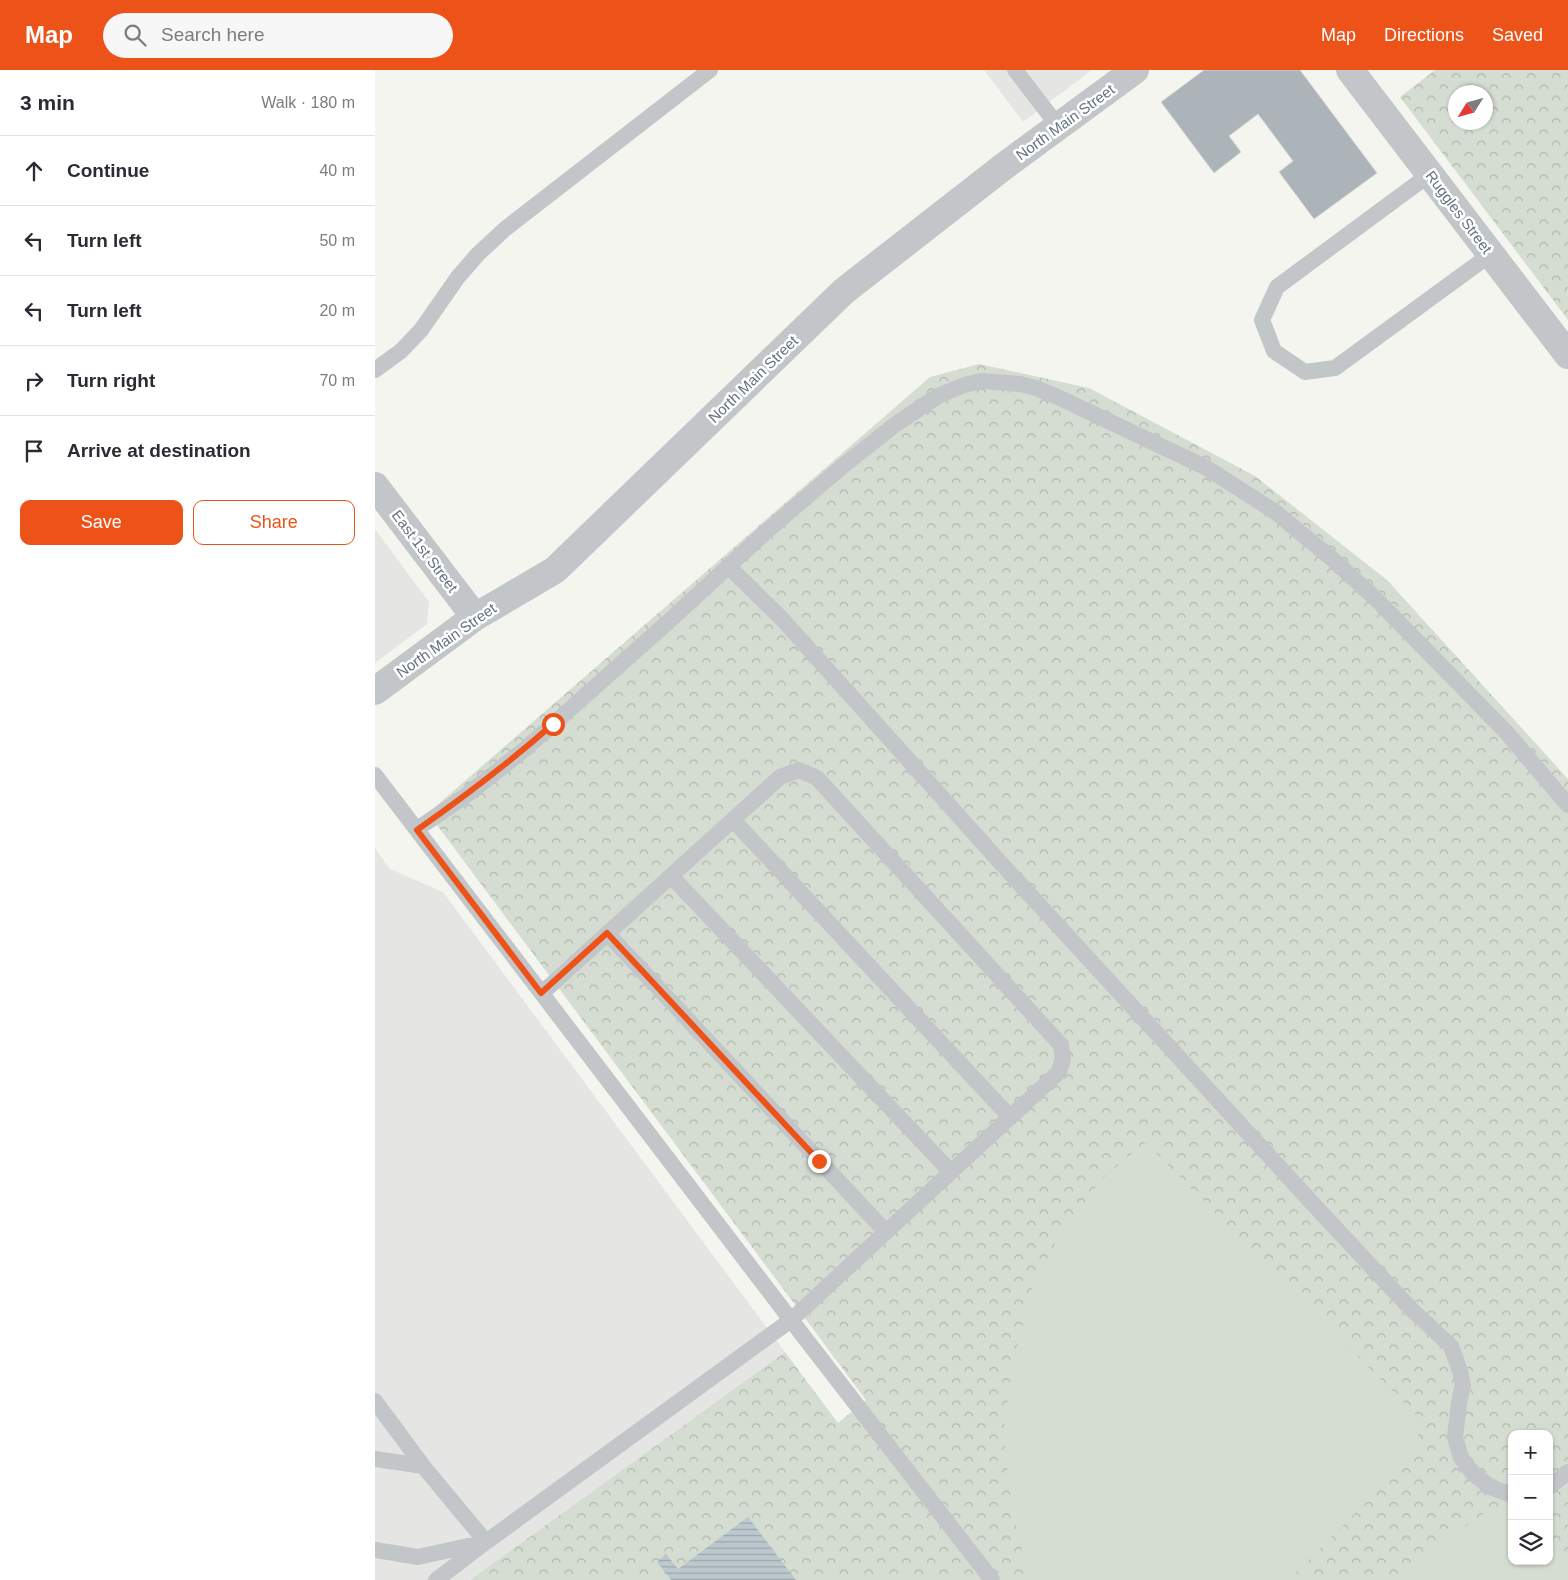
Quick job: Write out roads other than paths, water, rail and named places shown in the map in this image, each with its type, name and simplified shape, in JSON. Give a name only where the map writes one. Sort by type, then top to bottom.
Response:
[{"type":"street","name":"North Main Street","points":[[375,691],[475,617],[555,570],[844,291],[1135,70]]},
{"type":"street","name":"Ruggles Street","points":[[1350,70],[1568,355]]},
{"type":"street","name":"East 1st Street","points":[[375,486],[475,617]]},
{"type":"lane","points":[[375,370],[401,351],[421,330],[458,277],[478,254],[505,229],[710,70]]},
{"type":"lane","points":[[1015,70],[1059,126]]},
{"type":"lane","points":[[1430,174],[1277,287],[1262,320],[1274,351],[1305,372],[1335,368],[1491,254]]},
{"type":"lane","points":[[417,830],[524,750],[768,530],[844,465],[896,424],[938,396],[964,385],[981,381],[1021,384],[1036,388],[1205,467],[1274,511],[1376,599],[1507,733],[1568,806]]},
{"type":"lane","points":[[729,566],[782,619],[1009,872],[1314,1205],[1411,1308],[1451,1346],[1463,1385],[1455,1437],[1461,1458],[1472,1472],[1490,1487],[1508,1494]]},
{"type":"lane","points":[[436,1580],[485,1542],[791,1320],[1059,1072],[1063,1059],[1061,1045],[817,778],[799,770],[780,777],[541,993]]},
{"type":"lane","points":[[375,775],[991,1580]]},
{"type":"lane","points":[[733,820],[1010,1117]]},
{"type":"lane","points":[[671,876],[951,1172]]},
{"type":"lane","points":[[607,933],[886,1232]]},
{"type":"lane","points":[[375,1401],[423,1466],[485,1542]]},
{"type":"lane","points":[[375,1459],[423,1466]]},
{"type":"lane","points":[[1553,1484],[1568,1472]]},
{"type":"lane","points":[[375,1550],[418,1558],[485,1542]]}]
